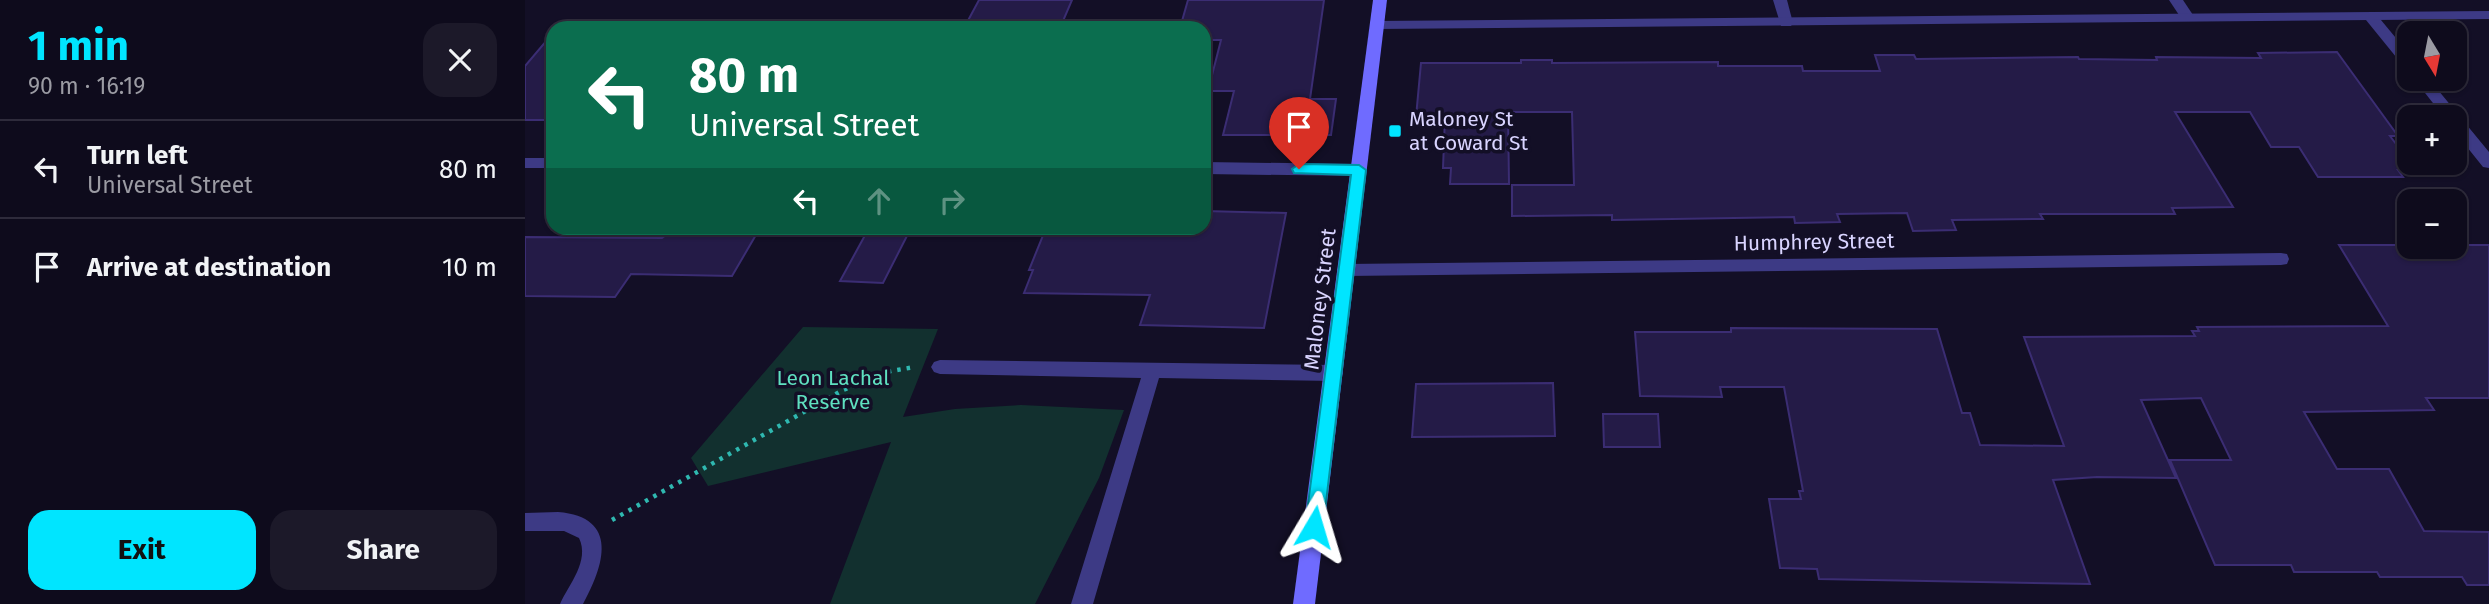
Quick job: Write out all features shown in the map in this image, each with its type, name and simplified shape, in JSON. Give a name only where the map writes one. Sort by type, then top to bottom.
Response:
[{"type":"main road","name":"Maloney Street","points":[[1304,604],[1380,0]]},
{"type":"street","points":[[1780,0],[1786,23]]},
{"type":"street","points":[[2176,0],[2188,18]]},
{"type":"street","points":[[1377,26],[2489,15]]},
{"type":"street","points":[[2371,17],[2397,49]]},
{"type":"street","points":[[2431,91],[2442,105]]},
{"type":"street","points":[[2467,135],[2489,163]]},
{"type":"street","points":[[525,163],[546,163]]},
{"type":"street","points":[[1211,168],[1359,170]]},
{"type":"street","name":"Humphrey Street","points":[[1346,270],[2281,259]]},
{"type":"street","points":[[940,366],[1152,372],[1334,373]]},
{"type":"street","points":[[1082,604],[1152,372]]},
{"type":"street","points":[[525,522],[576,525],[587,534],[592,544],[592,555],[585,577],[571,604]]},
{"type":"path","points":[[587,534],[843,390],[891,371],[940,366]]},
{"type":"green space","name":"Leon Lachal Reserve","points":[[803,327],[938,329],[903,417],[955,409],[1021,405],[1124,410],[1099,478],[1035,604],[830,604],[891,442],[708,486],[691,458]]},
{"type":"building","points":[[979,0],[1072,0],[1063,21],[968,21]]},
{"type":"building","points":[[1188,0],[1324,0],[1310,99],[1336,99],[1331,135],[1223,135],[1234,91],[1211,91],[1211,79],[1221,40],[1211,40],[1211,21],[1182,21]]},
{"type":"building","points":[[546,41],[546,120],[525,120],[525,66]]},
{"type":"building","points":[[2337,52],[2397,135],[2390,136],[2397,145],[2397,175],[2403,177],[2318,177],[2299,147],[2271,147],[2250,112],[2175,112],[2233,207],[2172,208],[2175,214],[2040,214],[2043,219],[1952,220],[1956,230],[1913,231],[1907,213],[1837,214],[1840,222],[1795,223],[1794,217],[1612,220],[1612,215],[1512,216],[1512,185],[1574,185],[1572,112],[1508,112],[1509,184],[1450,184],[1451,168],[1443,168],[1445,117],[1416,117],[1421,63],[1521,63],[1521,60],[1552,60],[1552,63],[1718,62],[1718,66],[1802,66],[1803,71],[1880,71],[1875,55],[1914,55],[1916,59],[2078,57],[2157,60],[2156,57],[2261,58],[2258,53]]},
{"type":"building","points":[[1211,211],[1286,213],[1264,328],[1140,325],[1150,295],[1024,293],[1033,270],[1029,270],[1043,235],[1211,235]]},
{"type":"building","points":[[666,235],[756,235],[732,276],[631,274],[615,297],[525,296],[525,237],[662,238]]},
{"type":"building","points":[[865,235],[907,235],[883,283],[840,281]]},
{"type":"building","points":[[2339,245],[2397,245],[2397,259],[2467,259],[2467,245],[2489,245],[2489,398],[2426,398],[2434,410],[2304,412],[2337,469],[2389,469],[2424,531],[2489,532],[2489,585],[2467,585],[2462,577],[2380,577],[2377,572],[2294,572],[2291,565],[2215,565],[2170,460],[2231,460],[2201,398],[2141,400],[2176,478],[2097,477],[2053,480],[2090,584],[1819,579],[1817,569],[1780,568],[1769,499],[1801,499],[1799,491],[1803,491],[1784,387],[1720,387],[1722,397],[1640,396],[1635,332],[1731,332],[1731,328],[1937,329],[1962,413],[1970,413],[1980,445],[2064,446],[2024,337],[2195,336],[2192,331],[2199,331],[2197,327],[2388,326]]},
{"type":"building","points":[[1553,383],[1555,436],[1412,437],[1416,384]]},
{"type":"building","points":[[1603,414],[1658,414],[1660,447],[1604,447]]},
{"type":"place","name":"Maloney St at Coward St","points":[[1395,131]]},
{"type":"route","points":[[1299,169],[1359,170],[1314,527]]}]
